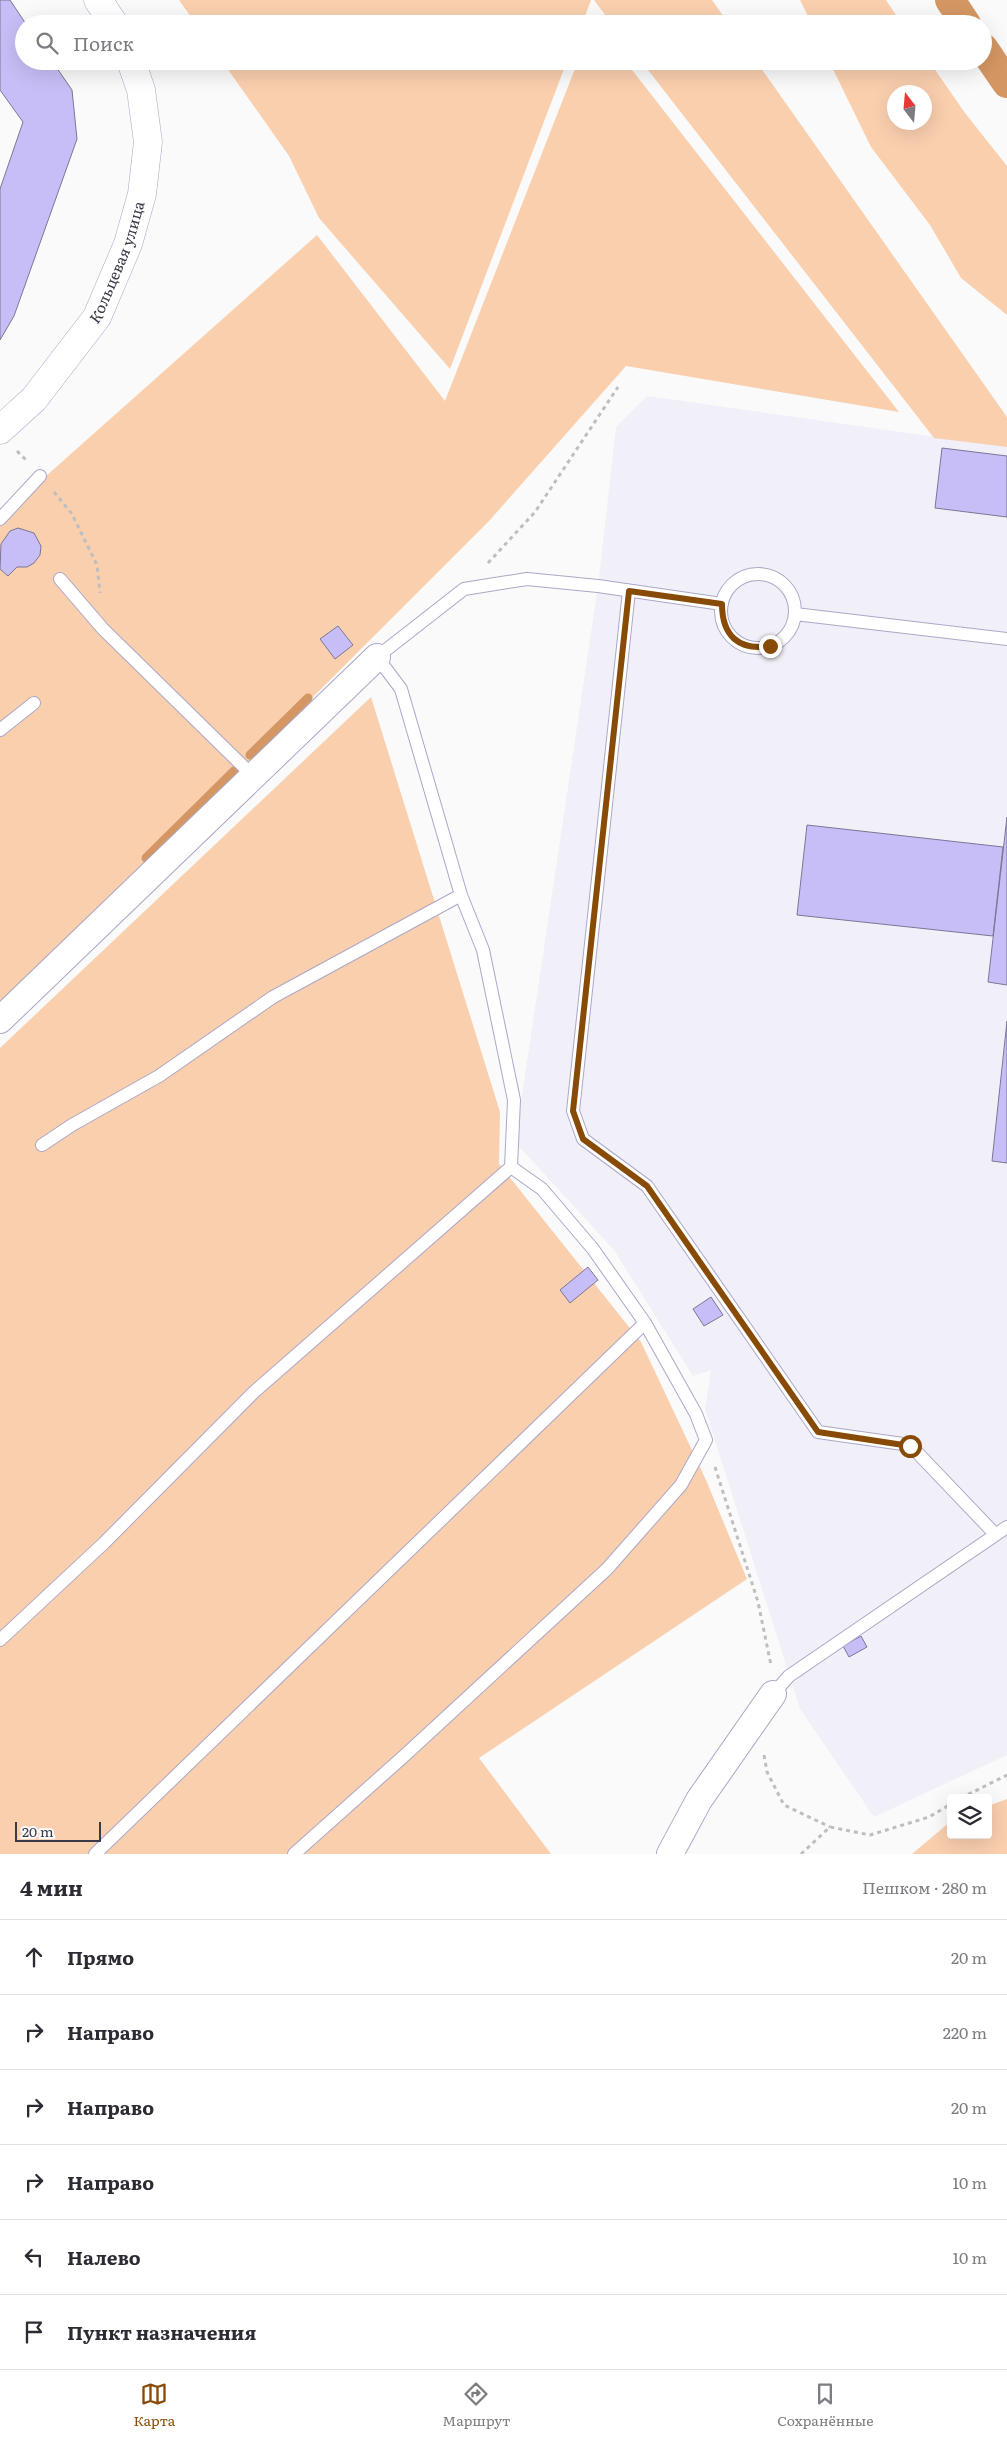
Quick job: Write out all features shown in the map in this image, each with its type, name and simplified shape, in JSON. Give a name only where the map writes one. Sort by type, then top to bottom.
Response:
[{"type":"street","points":[[98,0],[108,15]]},
{"type":"street","name":"Кольцевая улица","points":[[7,438],[34,399],[97,317],[128,244],[142,194],[148,142],[141,90],[134,70]]},
{"type":"street","points":[[0,1020],[252,775],[377,657]]},
{"type":"street","points":[[670,1854],[699,1800],[773,1694]]},
{"type":"lane","points":[[0,519],[40,476]]},
{"type":"lane","points":[[756,574],[769,576],[780,582],[789,591],[794,601],[795,614],[791,629],[782,640],[770,646],[756,648],[734,640],[726,629],[722,617],[722,604],[733,584],[744,577],[756,574]]},
{"type":"lane","points":[[60,579],[103,629],[252,775]]},
{"type":"lane","points":[[0,1640],[104,1543],[254,1392],[511,1168],[514,1100],[483,950],[461,895],[401,690],[377,657],[464,590],[528,579],[722,604]]},
{"type":"lane","points":[[629,591],[573,1111],[583,1139],[647,1186],[818,1432],[910,1446],[995,1534]]},
{"type":"lane","points":[[795,614],[1007,640]]},
{"type":"lane","points":[[0,730],[34,703]]},
{"type":"lane","points":[[42,1145],[72,1125],[159,1076],[273,997],[461,895]]},
{"type":"lane","points":[[294,1854],[404,1756],[607,1569],[681,1485],[706,1440],[696,1414],[645,1323],[593,1249],[542,1189],[511,1168]]},
{"type":"lane","points":[[95,1854],[645,1323]]},
{"type":"lane","points":[[773,1694],[789,1676],[1007,1527]]},
{"type":"path","points":[[464,590],[535,512],[618,387]]},
{"type":"path","points":[[7,438],[72,514],[97,566],[103,629]]},
{"type":"path","points":[[706,1440],[758,1602],[770,1663],[773,1694]]},
{"type":"path","points":[[759,1715],[766,1772],[784,1805],[830,1827],[870,1834],[929,1817],[947,1806]]},
{"type":"path","points":[[968,1794],[1007,1775]]},
{"type":"path","points":[[801,1854],[830,1827]]},
{"type":"shaded area","points":[[179,0],[591,0],[585,15],[190,15]]},
{"type":"shaded area","points":[[594,0],[712,0],[723,15],[605,15]]},
{"type":"shaded area","points":[[800,0],[886,0],[896,15],[808,15]]},
{"type":"shaded area","points":[[228,70],[564,70],[450,369],[319,218],[289,156]]},
{"type":"shaded area","points":[[574,70],[632,70],[899,412],[626,366],[489,521],[80,930],[0,1006],[0,517],[317,235],[445,401]]},
{"type":"shaded area","points":[[648,70],[762,70],[1007,417],[1007,447],[934,438]]},
{"type":"shaded area","points":[[833,70],[935,70],[965,113],[1007,166],[1007,315],[961,278],[930,225],[871,147]]},
{"type":"shaded area","points":[[647,396],[1007,447],[1007,1755],[874,1817],[800,1709],[705,1409],[711,1370],[693,1376],[614,1250],[515,1142],[598,586],[616,427]]},
{"type":"shaded area","points":[[371,697],[500,1112],[499,1164],[641,1342],[706,1480],[747,1579],[479,1758],[551,1854],[0,1854],[0,1048]]},
{"type":"shaded area","points":[[1007,1799],[1007,1854],[912,1854],[947,1824],[947,1839],[992,1839],[992,1805]]},
{"type":"building","points":[[0,0],[10,0],[20,15],[15,15],[15,70],[58,70],[72,90],[77,139],[14,316],[0,340],[0,189],[23,122],[0,90]]},
{"type":"building","points":[[942,448],[1007,456],[1007,517],[935,508]]},
{"type":"building","points":[[18,528],[34,533],[41,546],[40,555],[34,563],[27,567],[17,567],[8,576],[0,569],[1,544],[10,531]]},
{"type":"building","points":[[338,626],[353,645],[335,659],[320,639]]},
{"type":"building","points":[[1007,817],[1007,985],[988,982]]},
{"type":"building","points":[[807,825],[1003,847],[993,936],[797,915]]},
{"type":"building","points":[[1007,1021],[1007,1163],[992,1161]]},
{"type":"building","points":[[588,1267],[598,1280],[570,1303],[560,1290]]},
{"type":"building","points":[[711,1297],[723,1315],[704,1326],[693,1309]]},
{"type":"building","points":[[861,1636],[867,1647],[849,1657],[843,1646]]},
{"type":"waterway","points":[[950,0],[960,15]]},
{"type":"waterway","points":[[992,61],[1007,83]]},
{"type":"waterway","points":[[250,755],[308,698]]},
{"type":"waterway","points":[[146,858],[234,771]]},
{"type":"route","points":[[770,646],[756,648],[734,640],[726,629],[722,617],[722,604],[629,591],[573,1111],[583,1139],[647,1186],[818,1432],[910,1446]]}]
